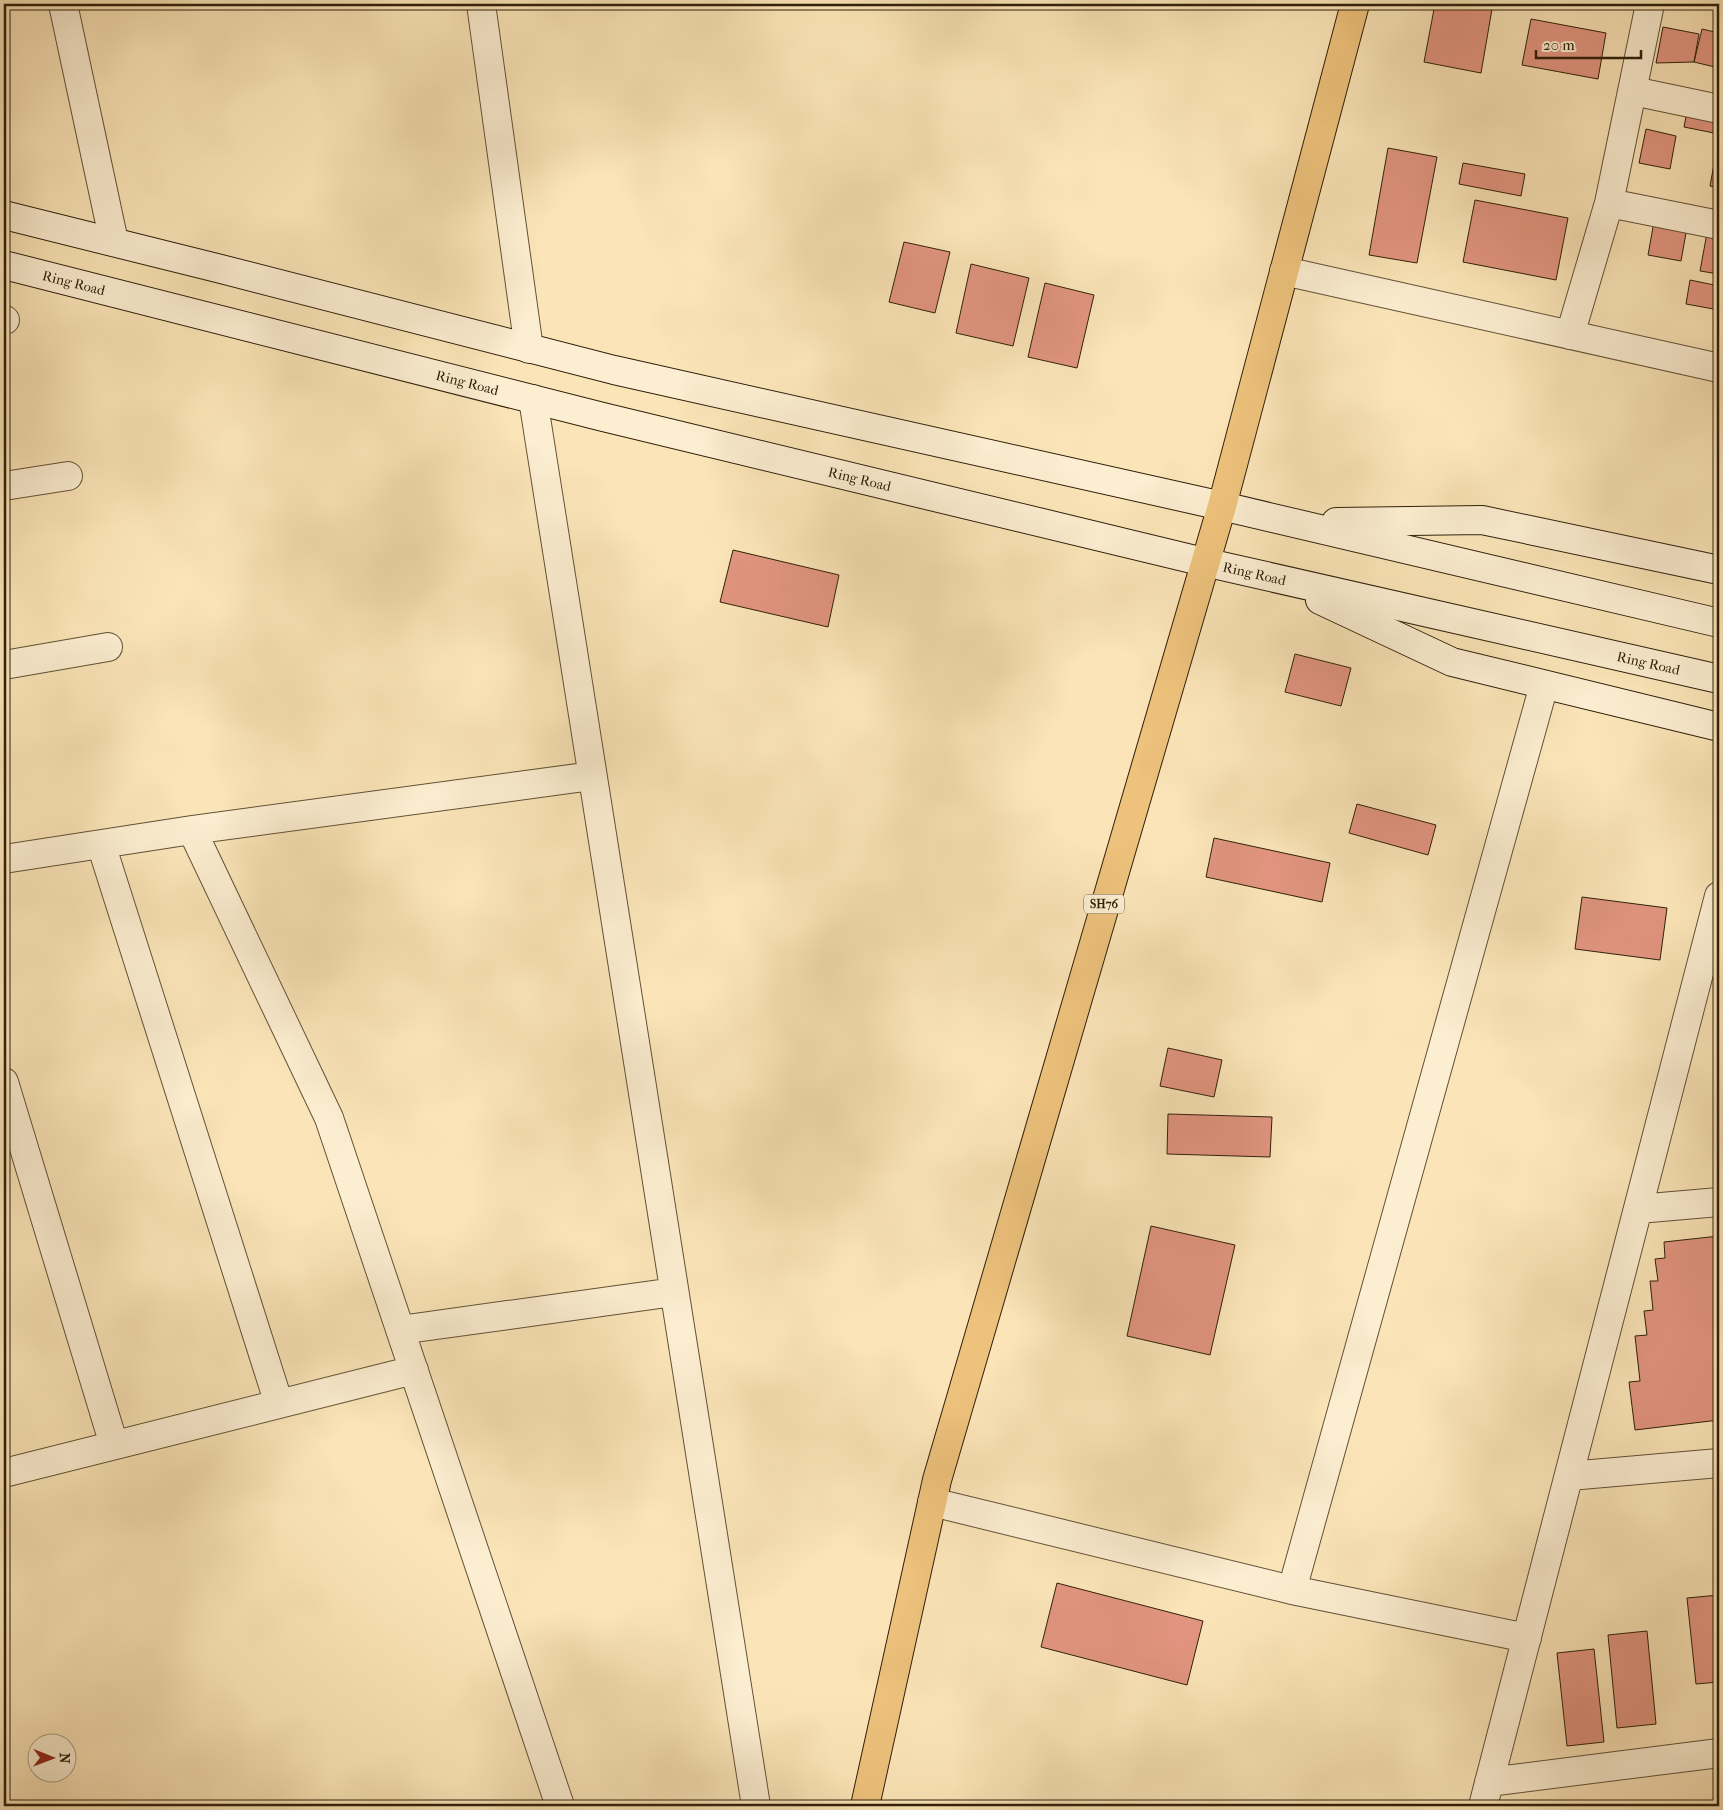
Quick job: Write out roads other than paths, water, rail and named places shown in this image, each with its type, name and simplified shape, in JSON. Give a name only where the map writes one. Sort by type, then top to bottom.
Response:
[{"type":"main road","name":"SH76","points":[[865,1806],[932,1502],[1204,562],[1222,506],[1337,78],[1355,4]]},
{"type":"street","points":[[63,4],[114,242]]},
{"type":"street","points":[[481,4],[529,349]]},
{"type":"street","points":[[1570,335],[1609,203],[1650,4]]},
{"type":"street","points":[[1632,91],[1719,108]]},
{"type":"street","points":[[1609,203],[1719,225]]},
{"type":"street","points":[[4,215],[614,370],[1292,522],[1719,623]]},
{"type":"street","name":"Ring Road","points":[[4,265],[533,399],[1204,562],[1719,679]]},
{"type":"street","points":[[1284,271],[1719,368]]},
{"type":"street","points":[[533,399],[756,1806]]},
{"type":"street","points":[[4,486],[68,476]]},
{"type":"street","points":[[1292,522],[1482,520],[1719,570]]},
{"type":"street","points":[[1273,578],[1452,662],[1719,727]]},
{"type":"street","points":[[4,665],[108,647]]},
{"type":"street","points":[[1292,1590],[1544,685]]},
{"type":"street","points":[[4,859],[192,830],[592,776]]},
{"type":"street","points":[[192,830],[328,1118],[560,1806]]},
{"type":"street","points":[[101,844],[280,1404]]},
{"type":"street","points":[[1719,896],[1486,1794],[1719,1754]]},
{"type":"street","points":[[4,1082],[114,1445]]},
{"type":"street","points":[[1638,1209],[1719,1202]]},
{"type":"street","points":[[400,1330],[674,1292]]},
{"type":"street","points":[[4,1473],[414,1370]]},
{"type":"street","points":[[1569,1476],[1719,1463]]},
{"type":"street","points":[[932,1502],[1292,1590],[1527,1638]]}]
